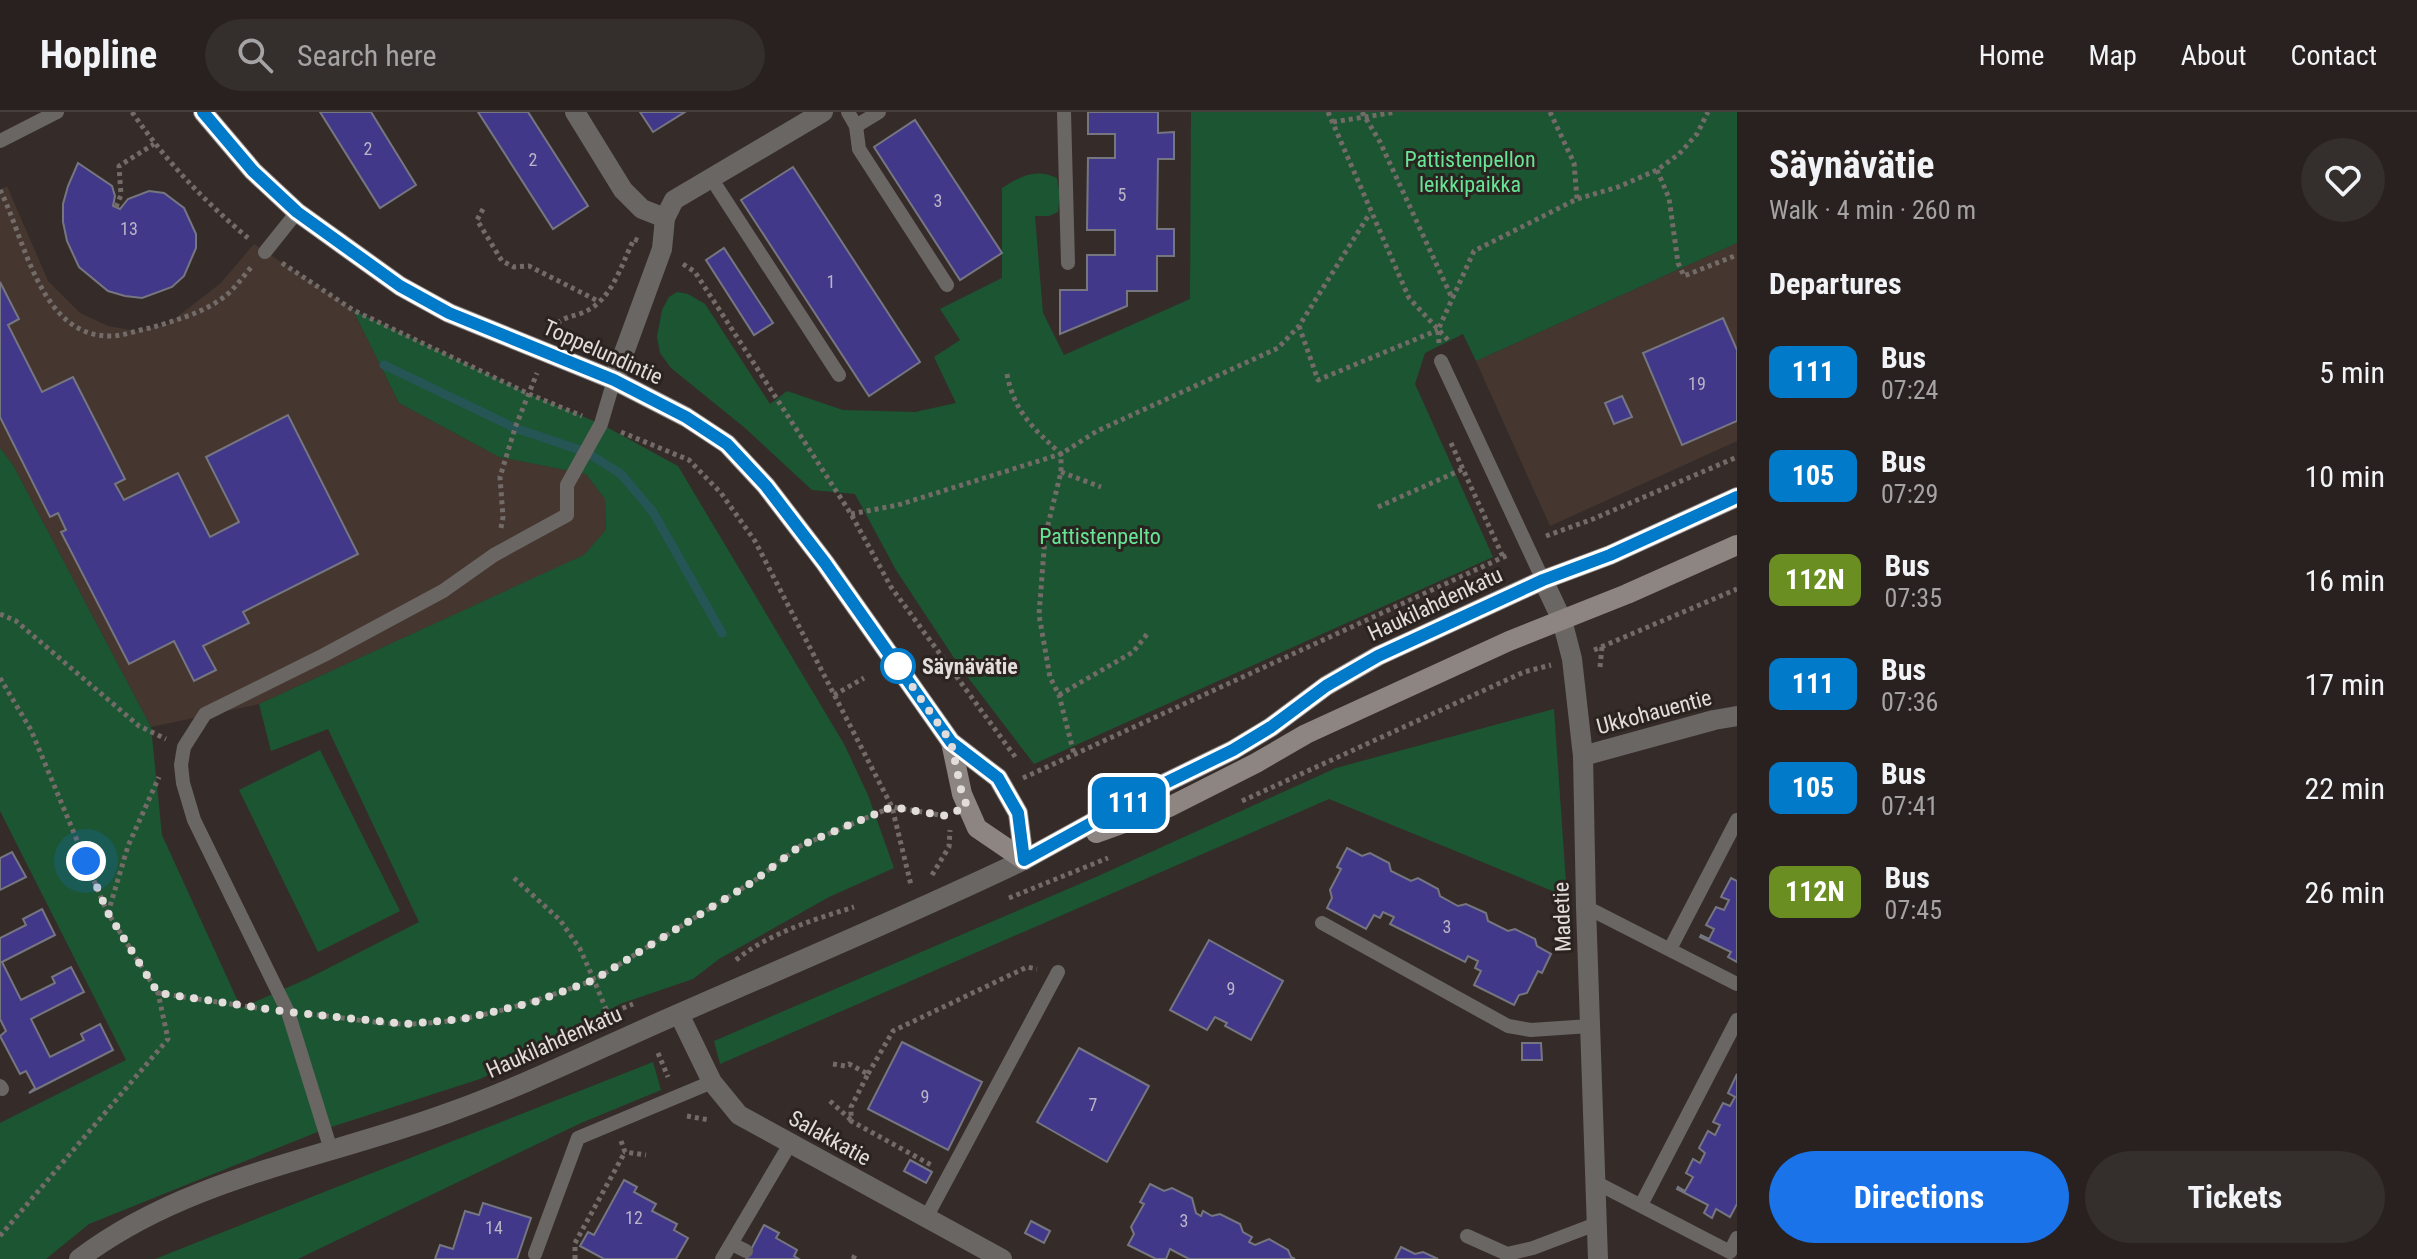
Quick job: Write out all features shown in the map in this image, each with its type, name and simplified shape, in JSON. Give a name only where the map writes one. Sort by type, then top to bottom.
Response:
[{"type":"main road","name":"Toppelundintie","points":[[203,112],[253,171],[297,212],[400,286],[449,313],[614,380],[686,417],[727,444],[756,475],[825,563],[951,742],[998,778],[1018,813],[1033,856]]},
{"type":"main road","name":"Haukilahdenkatu","points":[[1033,856],[1155,788],[1233,750],[1271,727],[1326,686],[1378,656],[1543,580],[1610,555],[1737,497]]},
{"type":"main road","name":"Haukilahdenkatu","points":[[1033,856],[1169,807],[1306,734],[1509,641],[1737,545]]},
{"type":"main road","name":"Toppelundintie","points":[[951,742],[962,794],[977,828],[1033,856]]},
{"type":"street","points":[[575,112],[623,190],[642,209],[665,218]]},
{"type":"street","points":[[614,380],[662,249],[665,218],[674,200],[823,112]]},
{"type":"street","name":"Madetie","points":[[1543,580],[1562,620],[1572,659],[1583,756],[1598,1259]]},
{"type":"street","name":"Ukkohauentie","points":[[1583,756],[1737,716]]},
{"type":"street","name":"Haukilahdenkatu","points":[[79,1259],[105,1239],[165,1207],[233,1179],[447,1114],[526,1083],[1033,856]]},
{"type":"street","name":"Salakkatie","points":[[679,1014],[712,1082],[739,1115],[1002,1259]]},
{"type":"lane","points":[[0,141],[57,112]]},
{"type":"lane","points":[[848,112],[856,126],[859,149],[947,285]]},
{"type":"lane","points":[[856,126],[879,112]]},
{"type":"lane","points":[[1064,112],[1068,263]]},
{"type":"lane","points":[[711,178],[839,375]]},
{"type":"lane","points":[[265,252],[297,212]]},
{"type":"lane","points":[[1441,361],[1543,580]]},
{"type":"lane","points":[[331,1150],[288,1012],[194,820],[183,783],[181,765],[184,747],[205,714],[443,591],[494,555],[567,515],[567,485],[601,424],[614,380]]},
{"type":"lane","points":[[1670,949],[1737,820]]},
{"type":"lane","points":[[1586,907],[1737,984]]},
{"type":"lane","points":[[1322,923],[1508,1026],[1531,1030],[1590,1026]]},
{"type":"lane","points":[[926,1218],[1058,972]]},
{"type":"lane","points":[[1641,1205],[1737,1020]]},
{"type":"lane","points":[[535,1254],[578,1138],[712,1082]]},
{"type":"lane","points":[[722,1259],[790,1144]]},
{"type":"lane","points":[[1595,1182],[1730,1252],[1737,1238]]},
{"type":"lane","points":[[1467,1236],[1507,1254],[1533,1248],[1596,1224]]},
{"type":"lane","points":[[732,1244],[746,1251]]},
{"type":"path","points":[[1328,112],[1409,298],[1438,330]]},
{"type":"path","points":[[1333,122],[1362,114],[1396,112]]},
{"type":"path","points":[[1550,112],[1574,163],[1577,199]]},
{"type":"path","points":[[1441,361],[1438,330],[1474,251],[1577,199],[1618,187],[1657,170],[1679,154],[1697,134],[1708,112]]},
{"type":"path","points":[[1362,114],[1380,142],[1453,299]]},
{"type":"path","points":[[116,207],[121,195],[119,166],[154,144]]},
{"type":"path","points":[[1657,170],[1669,198],[1678,263],[1684,276],[1736,258]]},
{"type":"path","points":[[0,190],[27,262],[39,284],[59,310],[83,331],[112,336],[168,323],[200,310],[225,297],[265,252]]},
{"type":"path","points":[[483,209],[477,220],[502,261],[514,267],[529,266],[598,301]]},
{"type":"path","points":[[851,514],[898,505],[1061,454],[1097,431],[1278,348],[1299,326],[1370,213]]},
{"type":"path","points":[[1299,326],[1318,380],[1438,330]]},
{"type":"path","points":[[1007,374],[1011,395],[1026,421],[1061,454],[1061,472],[1045,537],[1039,615],[1050,677],[1059,695],[1074,754]]},
{"type":"path","points":[[1004,787],[1526,546],[1737,457]]},
{"type":"path","points":[[1378,507],[1463,469]]},
{"type":"path","points":[[1061,472],[1101,487]]},
{"type":"path","points":[[1572,659],[1737,589]]},
{"type":"path","points":[[0,614],[16,621],[139,726],[184,747],[158,778],[128,846],[108,913]]},
{"type":"path","points":[[1059,695],[1133,652],[1148,633]]},
{"type":"path","points":[[0,678],[31,730],[108,913],[158,993],[168,1039],[0,1236]]},
{"type":"path","points":[[834,695],[864,678]]},
{"type":"path","points":[[158,993],[288,1012],[406,1024],[463,1019],[534,1002],[594,980],[754,881],[800,846],[892,807],[947,816],[967,806]]},
{"type":"path","points":[[911,889],[931,877],[949,847],[947,816]]},
{"type":"path","points":[[514,878],[560,920],[580,949],[608,1014]]},
{"type":"path","points":[[851,1121],[851,1107],[893,1031],[1027,967],[1058,972]]},
{"type":"path","points":[[833,1064],[849,1064],[868,1074]]},
{"type":"path","points":[[830,1101],[851,1121],[899,1150],[950,1174]]},
{"type":"path","points":[[575,1259],[575,1243],[625,1152]]},
{"type":"shaded area","points":[[7,186],[48,281],[80,313],[108,326],[136,331],[168,324],[221,283],[254,244],[353,310],[399,403],[499,457],[586,474],[605,499],[606,530],[585,555],[259,704],[151,727],[13,465],[0,448],[0,190]]},
{"type":"shaded area","points":[[1737,243],[1737,441],[1550,526],[1476,361]]},
{"type":"green space","name":"Pattistenpelto","points":[[1191,112],[1737,112],[1737,243],[1476,361],[1463,334],[1425,353],[1415,384],[1493,557],[1034,764],[960,667],[896,570],[855,494],[812,490],[745,428],[671,368],[660,353],[657,337],[662,310],[669,297],[677,292],[688,294],[705,304],[770,404],[787,391],[843,410],[915,412],[956,403],[934,357],[960,340],[940,309],[1002,278],[1002,188],[1022,177],[1042,174],[1057,178],[1060,194],[1058,212],[1035,216],[1043,313],[1064,355],[1190,299]]},
{"type":"green space","points":[[353,310],[529,394],[601,424],[678,466],[844,744],[868,795],[894,868],[829,897],[719,959],[693,979],[620,1004],[577,1032],[480,1079],[325,1129],[89,1224],[46,1259],[0,1259],[0,1123],[126,1060],[0,811],[0,448],[13,465],[151,727],[162,835],[241,1008],[309,978],[419,922],[328,729],[271,751],[259,704],[584,555],[606,530],[605,499],[586,474],[499,457],[399,403]]},
{"type":"green space","points":[[1554,709],[1567,897],[1329,799],[720,1064],[714,1041],[1096,877],[1336,768]]},
{"type":"green space","points":[[320,750],[400,911],[318,952],[239,790]]},
{"type":"green space","points":[[653,1062],[661,1090],[581,1123],[298,1259],[155,1259]]},
{"type":"building","points":[[320,112],[371,112],[416,185],[380,208]]},
{"type":"building","points":[[478,112],[528,112],[588,206],[553,229]]},
{"type":"building","points":[[640,112],[685,112],[653,132]]},
{"type":"building","points":[[1088,112],[1158,112],[1158,133],[1174,132],[1174,159],[1158,159],[1157,229],[1174,229],[1174,256],[1157,256],[1157,291],[1127,291],[1127,306],[1060,334],[1060,290],[1087,290],[1087,255],[1115,255],[1115,230],[1087,230],[1088,158],[1115,158],[1115,134],[1088,134]]},
{"type":"building","points":[[915,120],[1002,253],[960,280],[874,147]]},
{"type":"building","points":[[78,163],[112,186],[115,196],[113,206],[120,209],[128,199],[149,191],[164,193],[184,208],[196,234],[196,248],[184,276],[172,287],[142,298],[125,296],[108,291],[79,267],[67,241],[63,222],[63,204]]},
{"type":"building","points":[[793,167],[920,362],[869,396],[741,200]]},
{"type":"building","points":[[724,248],[773,323],[754,335],[706,260]]},
{"type":"building","points":[[0,282],[19,319],[8,325],[42,392],[73,377],[125,479],[115,484],[124,500],[178,473],[210,537],[239,522],[206,457],[288,415],[358,554],[243,612],[249,623],[203,646],[216,670],[194,681],[174,641],[129,664],[61,532],[66,530],[58,513],[50,517],[0,417]]},
{"type":"building","points":[[1723,318],[1737,350],[1737,421],[1682,445],[1643,353]]},
{"type":"building","points":[[1622,396],[1632,417],[1614,424],[1605,403]]},
{"type":"building","points":[[1347,848],[1362,856],[1370,853],[1389,863],[1391,871],[1411,881],[1418,878],[1438,889],[1440,896],[1458,906],[1466,904],[1486,913],[1488,921],[1535,939],[1537,946],[1551,954],[1542,973],[1538,971],[1527,993],[1519,995],[1514,1005],[1474,985],[1481,971],[1475,968],[1478,961],[1468,956],[1465,962],[1390,924],[1394,917],[1383,912],[1380,918],[1374,915],[1366,929],[1327,908],[1332,898],[1330,890],[1341,869],[1337,867]]},
{"type":"building","points":[[12,852],[26,877],[0,890],[0,858]]},
{"type":"building","points":[[1731,878],[1737,881],[1737,962],[1728,957],[1731,952],[1700,937],[1709,939],[1714,929],[1706,925],[1716,907],[1724,910],[1729,900],[1721,897]]},
{"type":"building","points":[[42,909],[55,935],[2,962],[21,1000],[55,983],[52,977],[71,967],[84,992],[31,1019],[50,1057],[84,1040],[81,1034],[100,1024],[113,1050],[29,1093],[35,1088],[26,1071],[20,1074],[0,1036],[6,1031],[0,1019],[0,938],[26,925],[23,919]]},
{"type":"building","points":[[1209,940],[1283,981],[1251,1040],[1215,1017],[1207,1030],[1170,1010]]},
{"type":"building","points":[[902,1042],[982,1082],[948,1150],[868,1109]]},
{"type":"building","points":[[1522,1043],[1541,1043],[1542,1060],[1522,1060]]},
{"type":"building","points":[[1079,1048],[1149,1086],[1107,1162],[1037,1122]]},
{"type":"building","points":[[1737,1074],[1737,1204],[1730,1217],[1716,1209],[1712,1218],[1704,1213],[1708,1205],[1677,1189],[1685,1191],[1693,1177],[1686,1173],[1693,1159],[1700,1163],[1705,1153],[1699,1148],[1708,1131],[1715,1135],[1720,1125],[1713,1122],[1723,1103],[1730,1106],[1735,1097],[1728,1093]]},
{"type":"building","points":[[910,1160],[932,1172],[926,1183],[904,1171]]},
{"type":"building","points":[[624,1180],[637,1187],[634,1192],[656,1204],[652,1211],[677,1224],[674,1230],[688,1238],[676,1259],[604,1259],[580,1246],[588,1232],[594,1235]]},
{"type":"building","points":[[1150,1184],[1164,1191],[1172,1188],[1192,1198],[1196,1213],[1201,1216],[1203,1211],[1212,1216],[1220,1214],[1240,1224],[1243,1232],[1252,1237],[1249,1242],[1255,1245],[1269,1239],[1288,1250],[1295,1259],[1189,1259],[1170,1249],[1166,1259],[1156,1259],[1128,1245],[1134,1234],[1131,1227],[1144,1204],[1140,1202]]},
{"type":"building","points":[[483,1203],[531,1218],[517,1259],[435,1259],[440,1245],[453,1249],[465,1211],[479,1215]]},
{"type":"building","points":[[1031,1221],[1050,1231],[1044,1243],[1025,1233]]},
{"type":"building","points":[[764,1225],[779,1233],[776,1238],[797,1250],[794,1256],[799,1259],[746,1259]]},
{"type":"building","points":[[1401,1247],[1415,1254],[1423,1252],[1438,1259],[1395,1259]]},
{"type":"waterway","points":[[384,365],[515,428],[586,452],[621,474],[653,512],[722,633]]},
{"type":"bus line","name":"111","points":[[203,112],[253,171],[297,212],[400,286],[449,313],[614,380],[686,417],[727,444],[766,486],[825,563],[951,742],[998,778],[1018,813],[1024,860],[1155,788],[1233,750],[1271,727],[1326,686],[1378,656],[1543,580],[1610,555],[1737,497]]},
{"type":"place","name":"Säynävätie","points":[[898,666]]},
{"type":"route","points":[[86,861],[108,913],[158,993],[288,1012],[406,1024],[487,1014],[534,1002],[594,980],[754,881],[800,846],[892,807],[947,816],[967,806],[951,742],[898,666]]},
{"type":"park label","name":"Pattistenpellon leikkipaikka","points":[[1470,172]]}]
